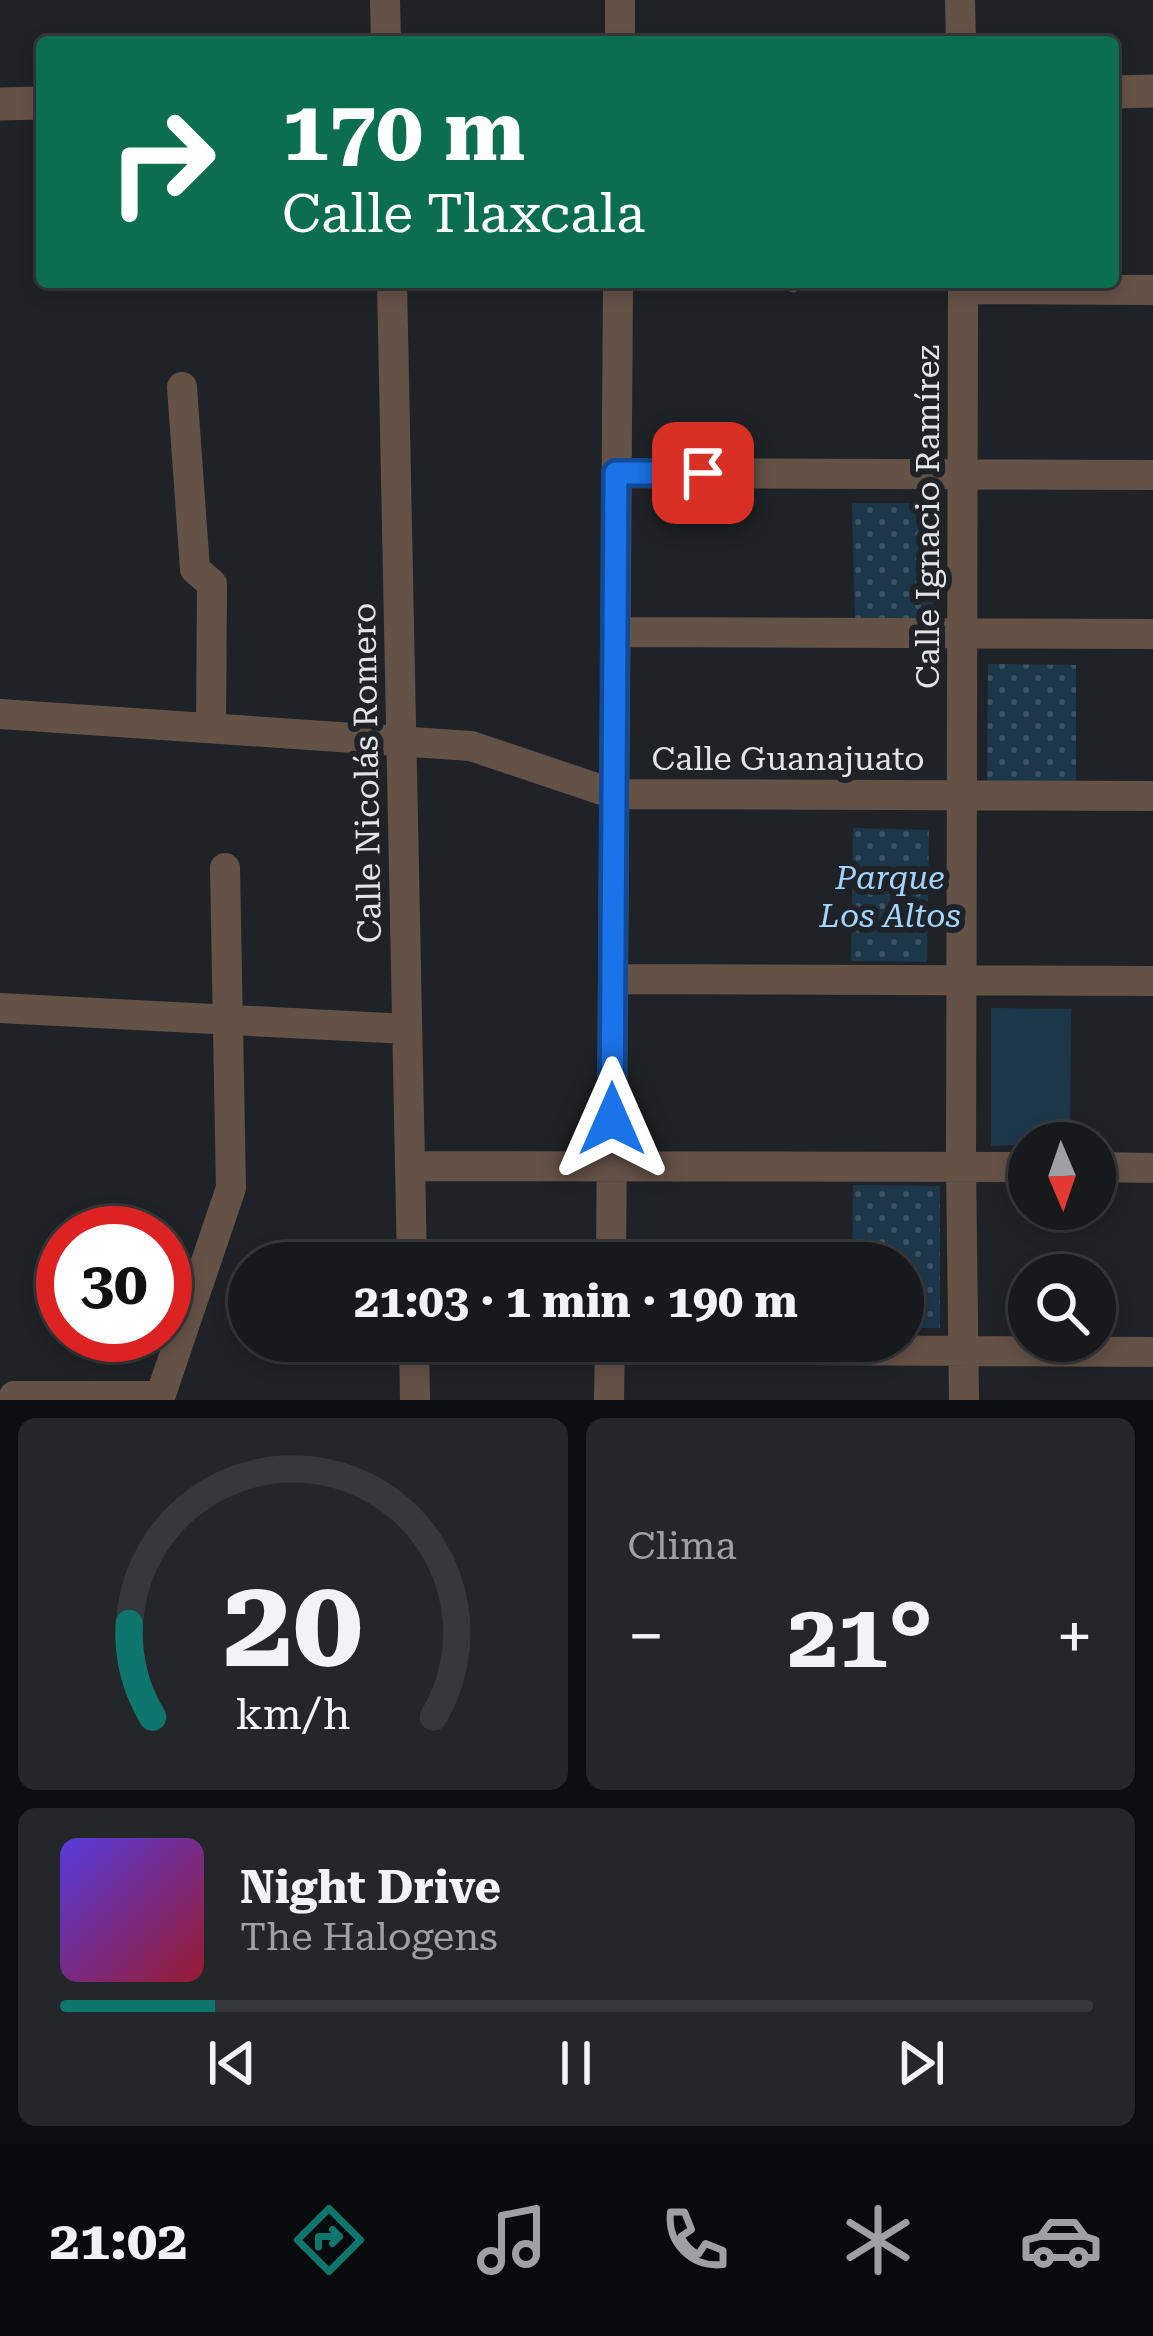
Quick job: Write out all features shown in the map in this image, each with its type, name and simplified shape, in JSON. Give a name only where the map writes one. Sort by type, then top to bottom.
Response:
[{"type":"street","points":[[385,0],[386,36]]},
{"type":"street","points":[[620,0],[620,36]]},
{"type":"street","points":[[960,0],[961,36]]},
{"type":"street","points":[[1119,92],[1153,91]]},
{"type":"street","points":[[0,104],[36,104]]},
{"type":"street","name":"Calle Nicolás Romero","points":[[392,288],[412,1242]]},
{"type":"street","points":[[610,1242],[618,288]]},
{"type":"street","name":"Calle Ignacio Ramírez","points":[[963,288],[964,1400]]},
{"type":"street","points":[[1077,288],[1153,290]]},
{"type":"street","points":[[182,387],[195,568],[212,584],[211,728]]},
{"type":"street","points":[[616,473],[1153,475]]},
{"type":"street","points":[[616,632],[1153,634]]},
{"type":"street","name":"Calle Guanajuato","points":[[0,714],[471,746],[614,794],[1153,796]]},
{"type":"street","points":[[14,1396],[159,1398],[231,1188],[225,868]]},
{"type":"street","points":[[613,980],[1153,981]]},
{"type":"street","points":[[0,1008],[407,1028]]},
{"type":"street","points":[[410,1166],[1008,1166]]},
{"type":"street","points":[[1116,1167],[1153,1168]]},
{"type":"street","points":[[924,1349],[1153,1352]]},
{"type":"street","points":[[414,1362],[415,1400]]},
{"type":"street","points":[[609,1400],[610,1362]]},
{"type":"green space","points":[[852,503],[936,503],[937,621],[855,622]]},
{"type":"green space","points":[[988,664],[1076,665],[1076,781],[987,781]]},
{"type":"green space","name":"Parque Los Altos","points":[[853,828],[929,830],[927,962],[851,961]]},
{"type":"green space","points":[[991,1008],[1071,1009],[1070,1122],[1008,1122],[1008,1145],[991,1146]]},
{"type":"green space","points":[[853,1185],[940,1186],[940,1328],[924,1328],[924,1242],[852,1242]]},
{"type":"route","points":[[612,1119],[616,473],[703,473]]}]
